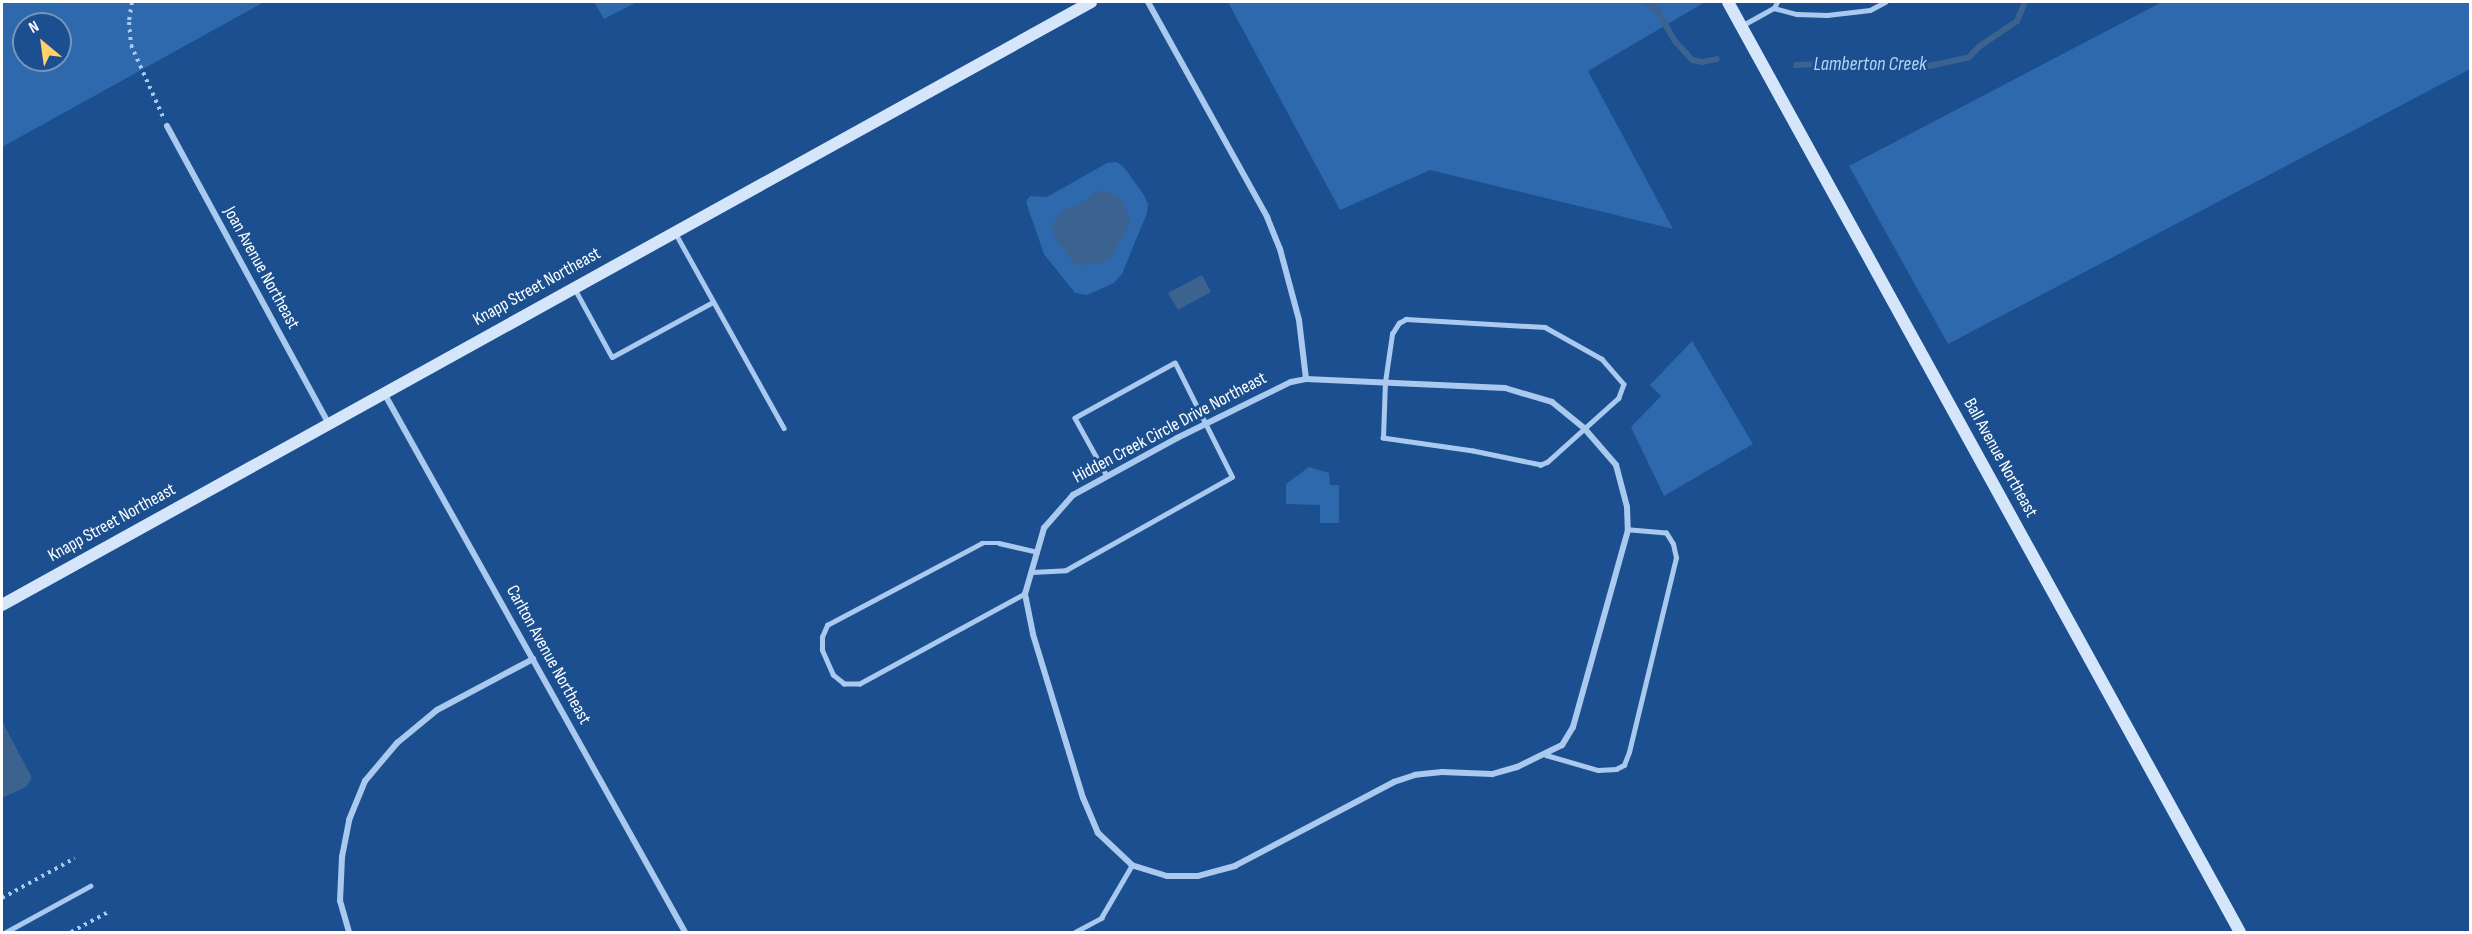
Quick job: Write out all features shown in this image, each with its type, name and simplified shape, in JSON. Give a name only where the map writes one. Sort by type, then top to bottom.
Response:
[{"type":"main road","name":"Knapp Street Northeast","points":[[2,604],[1091,2]]},
{"type":"main road","name":"Ball Avenue Northeast","points":[[1728,2],[2240,933]]},
{"type":"street","points":[[1148,2],[1268,217],[1280,249],[1299,320],[1306,379]]},
{"type":"street","name":"Joan Avenue Northeast","points":[[167,126],[329,424]]},
{"type":"street","name":"Hidden Creek Circle Drive Northeast","points":[[1306,379],[1385,382],[1505,388],[1552,402],[1584,428],[1616,465],[1626,507],[1628,530],[1574,727],[1562,745],[1546,755],[1517,767],[1492,774],[1442,772],[1415,775],[1394,782],[1234,866],[1198,876],[1167,876],[1132,865],[1098,833],[1083,798],[1033,634],[1025,594],[1044,528],[1073,495],[1207,423],[1291,382],[1306,379]]},
{"type":"street","name":"Carlton Avenue Northeast","points":[[384,393],[685,933]]},
{"type":"street","points":[[349,933],[340,901],[342,857],[349,820],[365,781],[397,742],[437,710],[533,658]]},
{"type":"lane","points":[[1741,26],[1774,8],[1777,2]]},
{"type":"lane","points":[[1774,8],[1797,14],[1827,15],[1870,10],[1884,2]]},
{"type":"lane","points":[[675,231],[784,428]]},
{"type":"lane","points":[[574,287],[612,357],[713,302]]},
{"type":"lane","points":[[1406,319],[1545,327],[1602,359],[1624,384],[1619,399],[1548,462],[1541,465],[1473,451],[1383,438],[1385,382],[1392,334],[1399,323],[1406,319]]},
{"type":"lane","points":[[1032,572],[1066,570],[1232,477],[1175,363],[1075,418],[1107,477]]},
{"type":"lane","points":[[1546,755],[1598,770],[1616,769],[1624,765],[1629,752],[1676,558],[1673,544],[1666,533],[1628,530]]},
{"type":"lane","points":[[1025,594],[860,684],[844,684],[833,675],[822,650],[822,637],[826,625],[982,543],[999,543],[1037,552]]},
{"type":"lane","points":[[1075,933],[1101,918],[1132,865]]},
{"type":"lane","points":[[6,933],[90,886]]},
{"type":"path","points":[[132,2],[129,22],[131,45],[167,126]]},
{"type":"path","points":[[2,898],[75,858]]},
{"type":"path","points":[[71,933],[110,911]]},
{"type":"shaded area","points":[[2,2],[264,2],[2,147]]},
{"type":"shaded area","points":[[594,2],[637,2],[604,19]]},
{"type":"shaded area","points":[[1228,2],[1705,2],[1588,71],[1673,229],[1430,170],[1340,210]]},
{"type":"shaded area","points":[[2162,2],[2470,2],[2470,69],[1948,344],[1849,166]]},
{"type":"shaded area","points":[[1116,162],[1123,166],[1144,195],[1148,204],[1147,213],[1122,274],[1114,283],[1087,295],[1075,293],[1044,254],[1026,202],[1030,196],[1047,197],[1107,163]],"holes":[[[1099,191],[1098,264],[1061,211],[1079,205]]]},
{"type":"shaded area","points":[[1099,191],[1109,192],[1122,200],[1130,218],[1126,232],[1110,258],[1098,264],[1076,265],[1057,242],[1052,226],[1061,211],[1079,205]]},
{"type":"shaded area","points":[[1202,275],[1211,292],[1178,310],[1168,293]]},
{"type":"shaded area","points":[[1692,341],[1753,444],[1664,496],[1631,427],[1661,396],[1650,385]]},
{"type":"shaded area","points":[[1309,467],[1329,473],[1330,485],[1339,485],[1339,523],[1320,523],[1320,505],[1286,504],[1286,484]]},
{"type":"shaded area","points":[[2,721],[32,778],[26,787],[2,798]]},
{"type":"waterway","name":"Lamberton Creek","points":[[1646,2],[1657,10],[1675,41],[1692,60],[1702,62],[1717,59]]},
{"type":"waterway","name":"Lamberton Creek","points":[[1796,65],[1865,62],[1929,66],[1968,58],[1980,46],[2017,21],[2025,2]]}]
